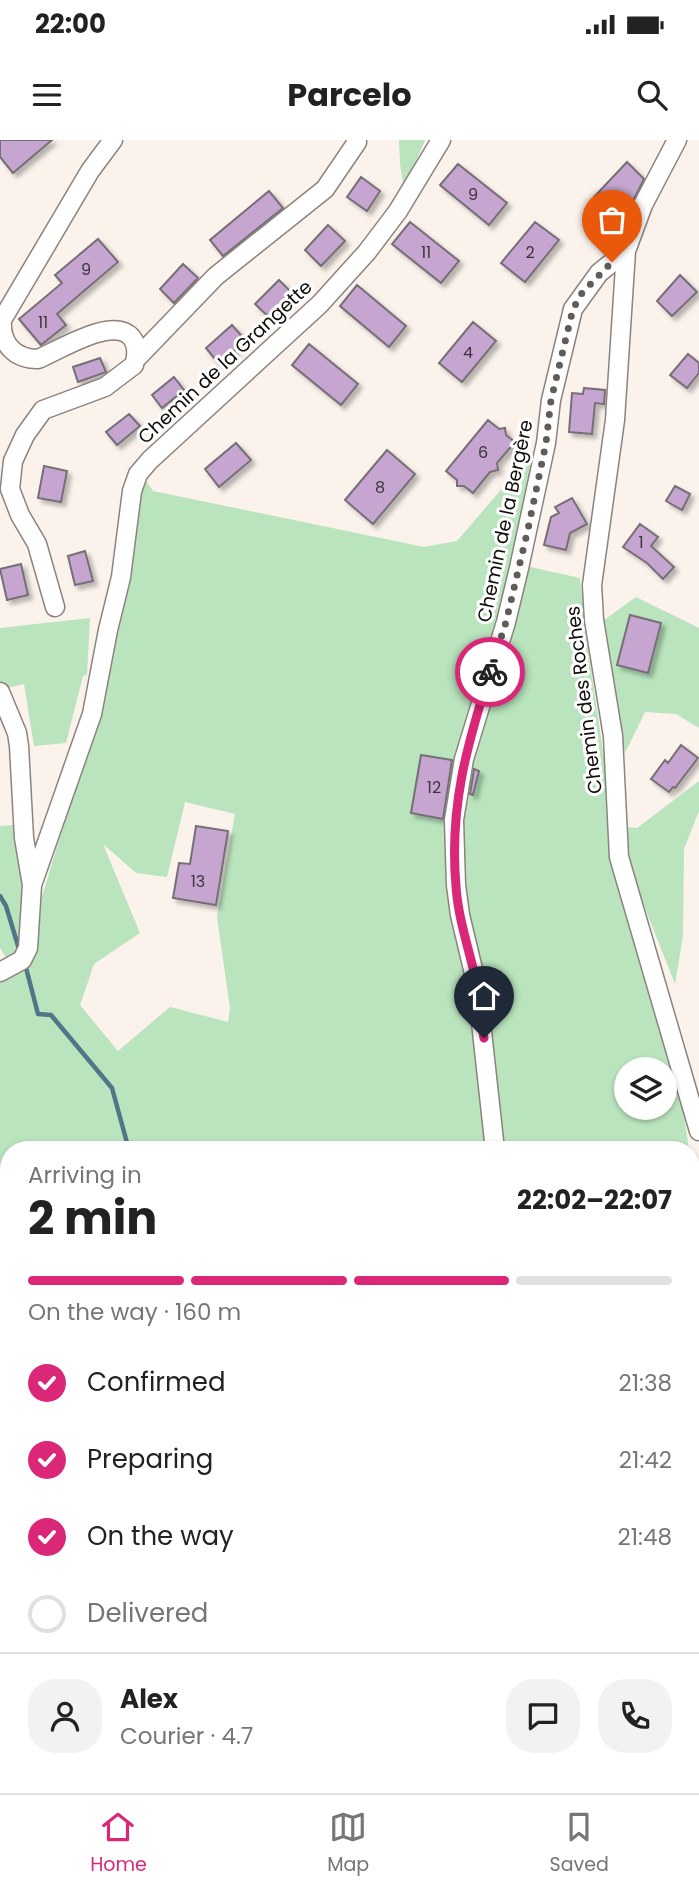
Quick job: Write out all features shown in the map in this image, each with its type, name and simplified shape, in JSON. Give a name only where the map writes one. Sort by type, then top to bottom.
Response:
[{"type":"street","points":[[55,607],[37,544],[20,515],[10,489],[13,461],[25,435],[43,410],[105,387],[134,365],[135,344],[121,331],[109,329],[38,359],[30,359],[9,348],[1,327],[5,313],[38,256],[90,171],[113,140]]},
{"type":"street","name":"Chemin de la Grangette","points":[[32,885],[92,714],[121,577],[132,491],[138,474],[320,304],[367,252],[398,211],[441,140]]},
{"type":"street","name":"Chemin des Roches","points":[[677,140],[643,205],[626,251],[615,420],[593,585],[594,620],[613,736],[620,857],[699,1131]]},
{"type":"street","points":[[136,358],[216,275],[325,189],[356,142]]},
{"type":"street","name":"Chemin de la Bergère","points":[[494,1141],[477,986],[460,915],[456,885],[454,820],[464,759],[506,622],[522,556],[546,443],[551,400],[573,309],[599,273],[626,251]]},
{"type":"street","points":[[0,692],[19,746],[24,838],[32,885],[28,948],[22,960],[0,972]]},
{"type":"green space","points":[[399,140],[425,140],[404,189],[400,164]]},
{"type":"green space","points":[[548,446],[526,566],[580,578],[619,892],[670,1057],[614,1057],[614,1120],[677,1120],[677,1081],[688,1141],[0,1141],[0,977],[21,966],[96,718],[145,479],[153,491],[424,547],[457,541],[536,449]],"holes":[[[185,802],[235,814],[217,917],[230,1008],[228,1022],[170,1007],[118,1051],[80,1005],[94,964],[140,933],[103,844],[136,873],[167,877]]]},
{"type":"green space","points":[[636,597],[699,628],[699,728],[676,714],[645,712],[625,753],[600,623]]},
{"type":"green space","points":[[90,618],[87,675],[83,676],[66,743],[34,746],[24,684],[3,689],[0,681],[0,628]]},
{"type":"green space","points":[[699,781],[699,811],[684,849],[683,936],[675,984],[631,873],[627,827],[637,828]]},
{"type":"green space","points":[[14,825],[26,885],[21,946],[7,959],[0,948],[0,826]]},
{"type":"building","points":[[0,140],[52,140],[13,173],[0,157]]},
{"type":"building","points":[[627,162],[644,179],[632,203],[628,204],[622,200],[610,213],[594,197]]},
{"type":"building","points":[[458,164],[507,203],[489,225],[440,185]]},
{"type":"building","points":[[361,177],[380,191],[367,211],[347,197]]},
{"type":"building","points":[[269,191],[283,208],[223,256],[210,240]]},
{"type":"building","points":[[410,222],[459,261],[441,283],[392,244]]},
{"type":"building","points":[[535,222],[559,240],[525,282],[501,263]]},
{"type":"building","points":[[328,225],[345,241],[321,266],[305,250]]},
{"type":"building","points":[[98,239],[118,262],[57,314],[66,325],[41,345],[19,319],[62,283],[55,275]]},
{"type":"building","points":[[183,264],[198,278],[174,303],[160,289]]},
{"type":"building","points":[[680,275],[697,292],[672,316],[657,301]]},
{"type":"building","points":[[279,280],[294,295],[271,319],[255,304]]},
{"type":"building","points":[[357,285],[406,326],[389,347],[340,306]]},
{"type":"building","points":[[473,322],[496,341],[462,382],[439,363]]},
{"type":"building","points":[[232,325],[246,341],[219,364],[206,348]]},
{"type":"building","points":[[309,344],[358,384],[341,405],[292,365]]},
{"type":"building","points":[[688,354],[699,363],[699,373],[687,388],[670,375]]},
{"type":"building","points":[[100,358],[106,372],[78,382],[73,367]]},
{"type":"building","points":[[174,377],[184,390],[162,408],[152,395]]},
{"type":"building","points":[[584,388],[605,390],[604,404],[595,403],[592,434],[569,432],[572,393],[583,394]]},
{"type":"building","points":[[129,414],[140,426],[117,445],[106,432]]},
{"type":"building","points":[[488,420],[499,429],[505,428],[506,435],[515,442],[497,463],[498,470],[490,472],[473,493],[464,486],[457,486],[457,480],[446,471]]},
{"type":"building","points":[[236,443],[251,460],[219,487],[205,469]]},
{"type":"building","points":[[387,450],[415,474],[373,524],[345,500]]},
{"type":"building","points":[[44,466],[67,471],[61,502],[38,498]]},
{"type":"building","points":[[675,486],[690,494],[682,510],[666,501]]},
{"type":"building","points":[[572,498],[587,524],[570,533],[566,550],[544,545],[551,517],[559,513],[555,507]]},
{"type":"building","points":[[640,524],[658,537],[651,546],[674,567],[663,579],[647,563],[623,547]]},
{"type":"building","points":[[85,551],[93,581],[75,585],[68,556]]},
{"type":"building","points":[[21,564],[28,595],[7,600],[0,569]]},
{"type":"building","points":[[630,615],[661,623],[648,673],[617,665]]},
{"type":"building","points":[[681,745],[698,758],[669,792],[651,779],[665,760],[668,763]]},
{"type":"building","points":[[421,755],[452,760],[443,819],[411,813]]},
{"type":"building","points":[[474,769],[479,771],[473,795],[470,794]]},
{"type":"building","points":[[196,826],[228,831],[216,905],[173,898],[179,863],[190,864]]},
{"type":"waterway","points":[[0,896],[6,906],[19,949]]},
{"type":"waterway","points":[[25,964],[38,1014],[51,1015],[112,1088],[127,1141]]},
{"type":"way so far","points":[[490,672],[506,622],[528,529],[546,443],[551,400],[573,309],[582,293],[612,262]]},
{"type":"route","points":[[484,1038],[477,986],[460,915],[456,885],[454,820],[464,759],[490,672]]}]
